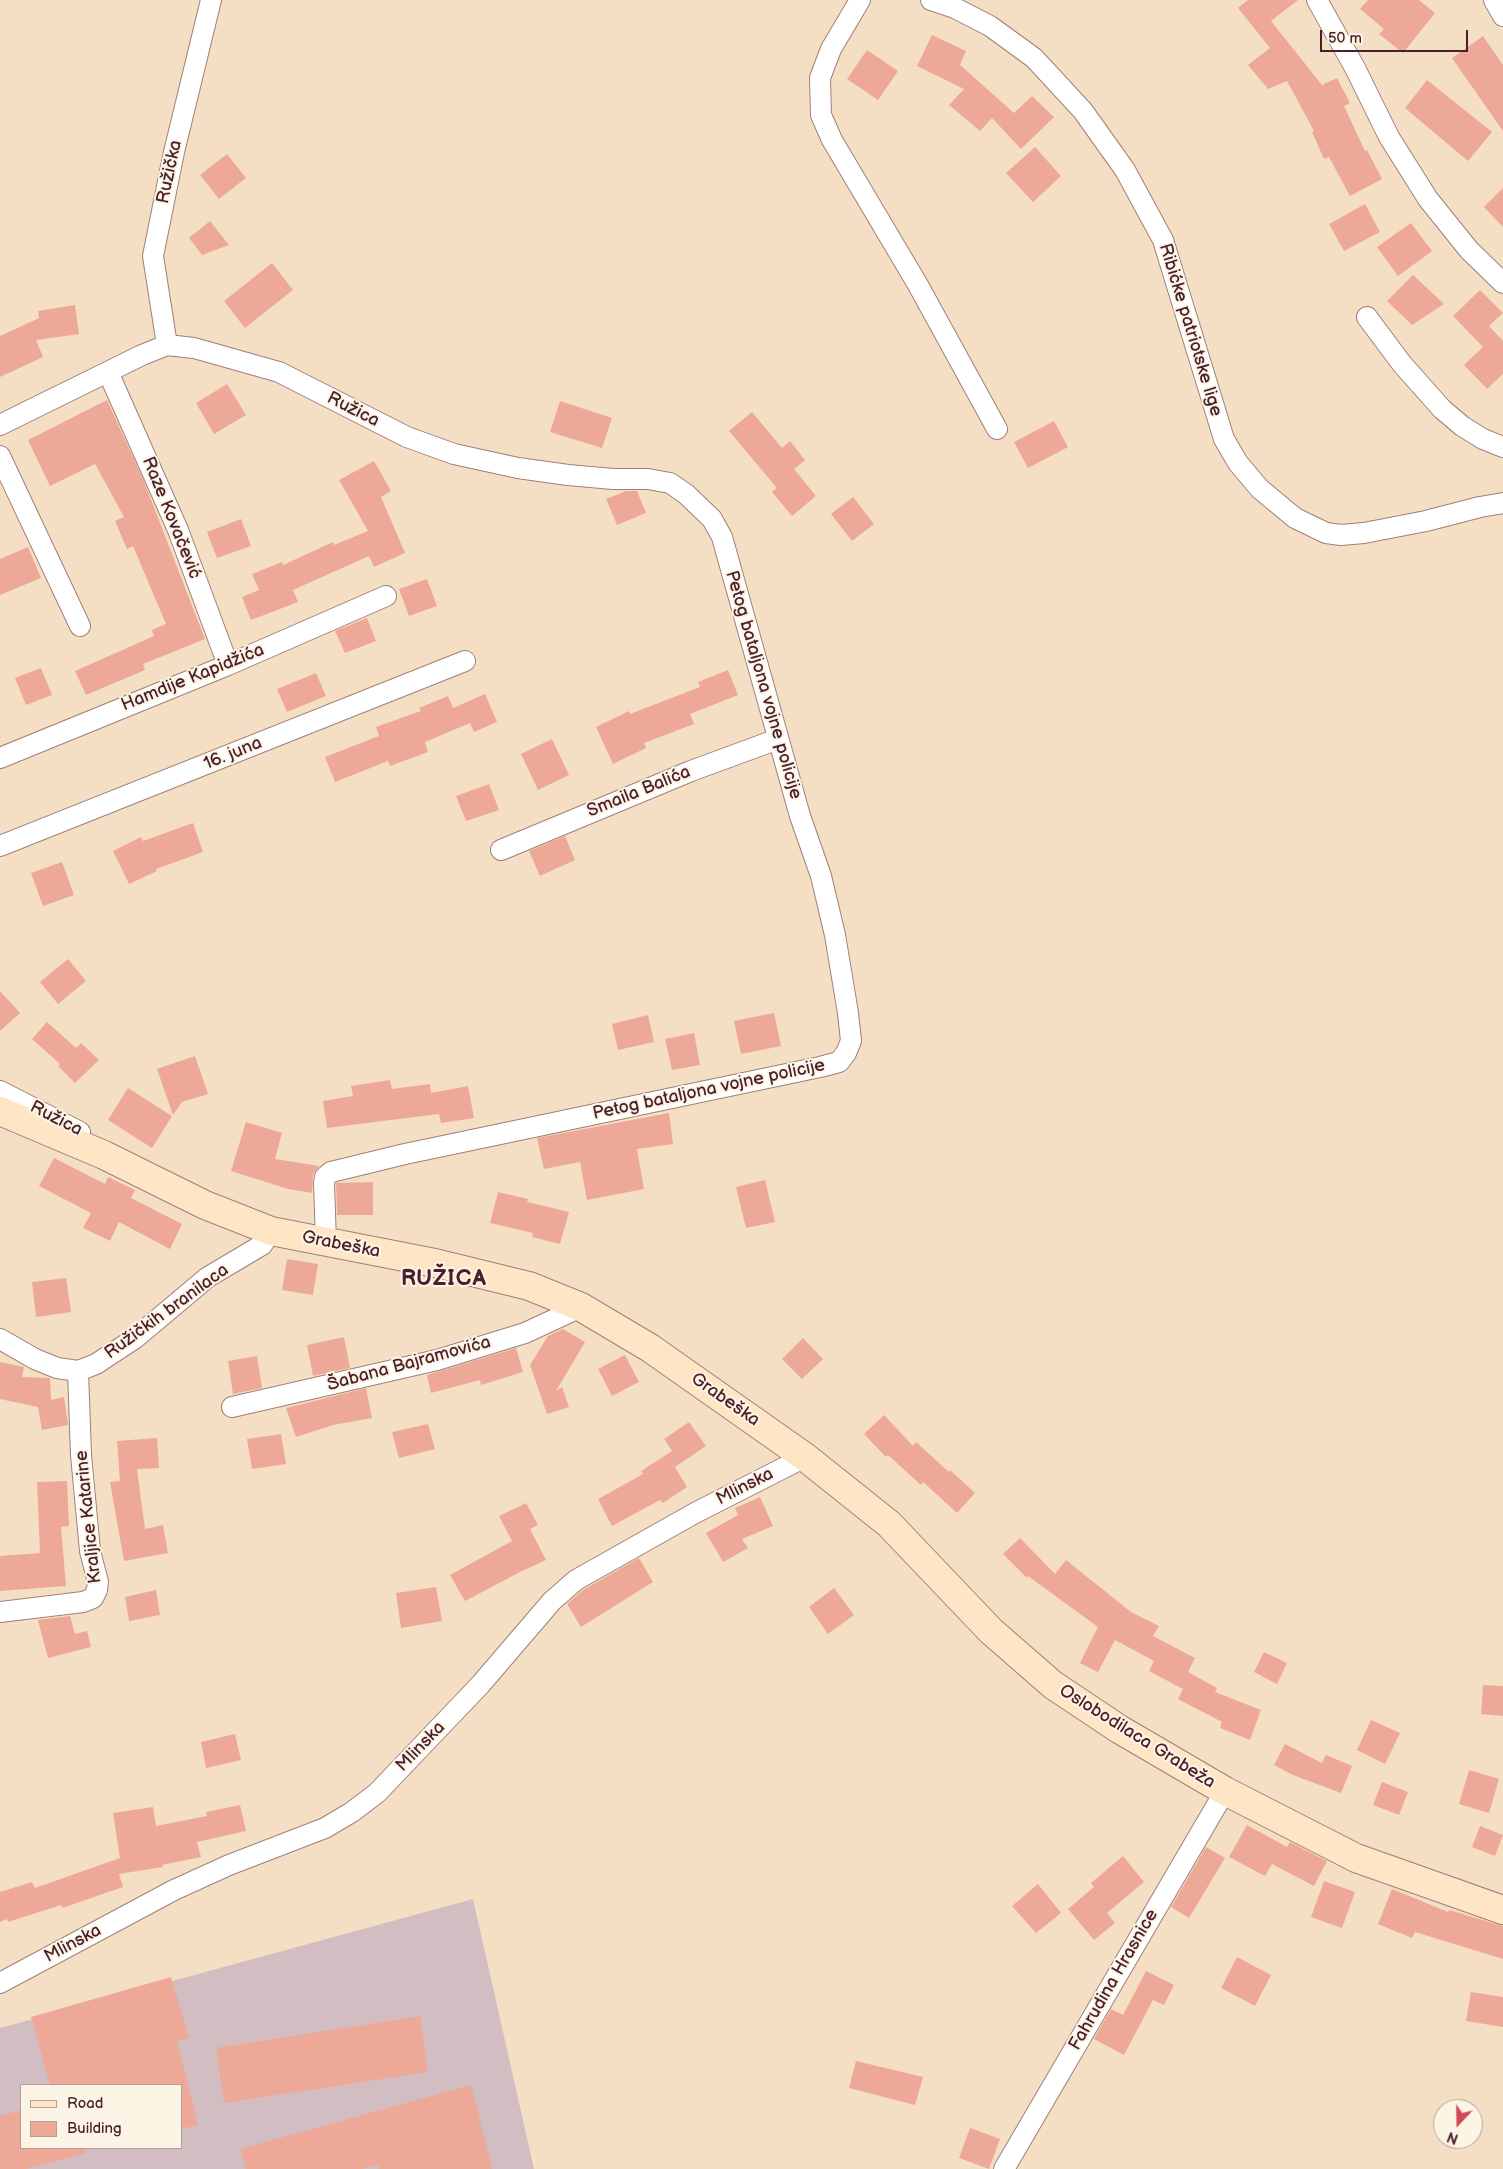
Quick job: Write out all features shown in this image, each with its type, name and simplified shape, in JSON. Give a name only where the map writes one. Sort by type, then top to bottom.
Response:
[{"type":"street","name":"Ružička","points":[[167,345],[153,256],[176,143],[211,0]]},
{"type":"street","points":[[860,0],[830,49],[820,78],[821,115],[832,140],[918,285],[997,428]]},
{"type":"street","name":"Ribićke patriotske lige","points":[[931,0],[954,8],[990,26],[1034,58],[1083,111],[1125,170],[1163,240],[1224,439],[1238,462],[1260,489],[1295,518],[1326,533],[1341,535],[1364,533],[1426,521],[1503,503]]},
{"type":"street","points":[[1317,0],[1355,68],[1389,137],[1428,199],[1469,250],[1503,283]]},
{"type":"street","points":[[1494,0],[1503,16]]},
{"type":"street","points":[[1367,317],[1402,364],[1442,409],[1476,435],[1503,448]]},
{"type":"street","name":"Ružica","points":[[0,425],[142,355],[167,345],[194,348],[279,372],[400,433],[454,454],[518,468],[568,476],[648,479],[670,483],[686,494],[712,519]]},
{"type":"street","name":"Raze Kovačević","points":[[108,372],[178,530],[228,665]]},
{"type":"street","points":[[0,456],[80,626]]},
{"type":"street","name":"Petog bataljona vojne policije","points":[[326,1242],[324,1183],[325,1177],[331,1172],[406,1154],[810,1069],[839,1062],[846,1054],[851,1041],[835,935],[822,876],[800,816],[722,537],[712,519]]},
{"type":"street","name":"Hamdije Kapidžića","points":[[0,758],[228,665],[386,596]]},
{"type":"street","name":"16. juna","points":[[0,846],[465,661]]},
{"type":"street","name":"Smaila Balića","points":[[500,850],[691,771],[778,739]]},
{"type":"street","name":"Ružica","points":[[0,1091],[92,1138],[102,1146],[104,1155]]},
{"type":"street","name":"Grabeška","points":[[0,1111],[104,1155],[205,1205],[271,1232],[435,1263],[529,1286],[581,1307],[650,1348],[805,1457]]},
{"type":"street","name":"Ružičkih branilaca","points":[[78,1371],[96,1364],[134,1339],[208,1277],[262,1245],[271,1232]]},
{"type":"street","name":"Šabana Bajramovića","points":[[232,1407],[437,1360],[525,1333],[581,1307]]},
{"type":"street","points":[[0,1339],[35,1359],[57,1368],[78,1371]]},
{"type":"street","name":"Kraljice Katarine","points":[[0,1612],[83,1602],[93,1598],[97,1590],[98,1582],[90,1551],[81,1455],[78,1371]]},
{"type":"street","name":"Oslobodilaca Grabeža","points":[[805,1457],[889,1524],[991,1631],[1053,1685],[1119,1729],[1225,1791],[1356,1858],[1503,1910]]},
{"type":"street","name":"Mlinska","points":[[0,1983],[174,1890],[229,1865],[325,1828],[352,1812],[384,1786],[480,1685],[534,1620],[576,1580],[695,1513],[805,1457]]},
{"type":"street","name":"Fahrudina Hrasnice","points":[[1004,2169],[1225,1791]]},
{"type":"shaded area","points":[[473,1899],[534,2169],[0,2169],[0,2028]]},
{"type":"building","points":[[1248,0],[1298,0],[1271,21],[1322,85],[1337,78],[1350,103],[1344,106],[1365,151],[1367,150],[1382,179],[1350,196],[1329,157],[1324,159],[1312,132],[1314,131],[1287,81],[1268,89],[1248,65],[1270,48],[1238,8]]},
{"type":"building","points":[[1368,0],[1419,0],[1435,13],[1403,53],[1379,34],[1384,29],[1360,9]]},
{"type":"building","points":[[932,35],[966,51],[960,65],[1014,113],[1032,96],[1054,117],[1021,149],[992,118],[980,131],[949,105],[964,89],[917,66]]},
{"type":"building","points":[[1483,36],[1503,65],[1503,131],[1452,58]]},
{"type":"building","points":[[867,50],[898,71],[878,100],[847,79]]},
{"type":"building","points":[[1427,80],[1492,132],[1468,161],[1405,108]]},
{"type":"building","points":[[1035,147],[1061,176],[1033,202],[1006,173]]},
{"type":"building","points":[[227,154],[246,178],[219,199],[200,175]]},
{"type":"building","points":[[1503,188],[1503,227],[1484,207]]},
{"type":"building","points":[[1365,204],[1380,232],[1344,251],[1329,224]]},
{"type":"building","points":[[210,221],[229,245],[202,255],[189,238]]},
{"type":"building","points":[[1411,223],[1432,251],[1398,276],[1377,247]]},
{"type":"building","points":[[272,263],[293,290],[245,328],[224,301]]},
{"type":"building","points":[[1413,275],[1444,304],[1412,325],[1387,301]]},
{"type":"building","points":[[1480,290],[1503,313],[1489,326],[1503,341],[1503,374],[1487,389],[1464,365],[1483,347],[1453,316]]},
{"type":"building","points":[[75,305],[79,334],[36,340],[43,357],[0,377],[0,336],[39,318],[38,311]]},
{"type":"building","points":[[227,384],[246,415],[214,434],[196,403]]},
{"type":"building","points":[[107,400],[143,479],[205,639],[143,664],[145,670],[86,695],[75,671],[154,636],[152,630],[166,624],[133,546],[127,549],[115,521],[124,517],[95,464],[50,486],[28,440]]},
{"type":"building","points":[[560,401],[612,418],[602,448],[550,432]]},
{"type":"building","points":[[752,412],[782,448],[790,441],[805,460],[794,469],[816,496],[792,516],[772,492],[777,488],[729,431]]},
{"type":"building","points":[[1054,421],[1068,447],[1028,468],[1014,442]]},
{"type":"building","points":[[374,461],[391,491],[381,497],[405,553],[374,567],[369,556],[293,590],[298,602],[251,620],[242,597],[259,590],[252,574],[282,562],[283,565],[333,542],[334,545],[368,531],[339,480]]},
{"type":"building","points":[[626,491],[637,491],[646,513],[617,525],[606,499]]},
{"type":"building","points":[[853,497],[874,524],[852,541],[831,514]]},
{"type":"building","points":[[241,519],[251,546],[217,558],[207,532]]},
{"type":"building","points":[[28,547],[41,578],[0,595],[0,559]]},
{"type":"building","points":[[427,579],[437,606],[409,616],[399,589]]},
{"type":"building","points":[[367,618],[376,641],[345,653],[335,631]]},
{"type":"building","points":[[41,668],[52,695],[26,705],[15,678]]},
{"type":"building","points":[[728,670],[738,695],[690,714],[694,724],[644,743],[646,748],[613,764],[596,727],[629,711],[630,714],[700,687],[698,682]]},
{"type":"building","points":[[316,673],[326,696],[287,712],[277,689]]},
{"type":"building","points":[[485,694],[497,722],[474,732],[470,723],[425,742],[428,752],[390,766],[388,761],[335,782],[325,757],[379,736],[376,727],[421,711],[419,708],[448,696],[453,708]]},
{"type":"building","points":[[552,739],[569,775],[538,790],[521,754]]},
{"type":"building","points":[[489,784],[499,810],[466,821],[456,796]]},
{"type":"building","points":[[193,823],[203,852],[156,869],[157,871],[129,884],[113,851],[141,837],[143,841]]},
{"type":"building","points":[[565,836],[575,860],[540,876],[529,851]]},
{"type":"building","points":[[62,862],[74,895],[43,906],[31,873]]},
{"type":"building","points":[[68,959],[86,981],[58,1004],[40,982]]},
{"type":"building","points":[[0,991],[20,1013],[0,1031]]},
{"type":"building","points":[[774,1013],[781,1046],[741,1054],[734,1021]]},
{"type":"building","points":[[648,1015],[654,1042],[618,1050],[612,1024]]},
{"type":"building","points":[[47,1022],[76,1048],[81,1043],[99,1060],[75,1083],[58,1066],[60,1064],[32,1039]]},
{"type":"building","points":[[694,1033],[700,1065],[672,1070],[665,1039]]},
{"type":"building","points":[[195,1056],[208,1094],[182,1102],[173,1115],[157,1069]]},
{"type":"building","points":[[390,1080],[392,1089],[430,1084],[431,1093],[468,1086],[474,1118],[441,1123],[439,1114],[327,1128],[323,1101],[353,1096],[351,1086]]},
{"type":"building","points":[[128,1088],[172,1116],[152,1148],[108,1120]]},
{"type":"building","points":[[669,1113],[673,1144],[637,1149],[644,1189],[587,1200],[580,1162],[544,1169],[537,1138]]},
{"type":"building","points":[[246,1122],[282,1133],[275,1159],[319,1166],[313,1175],[312,1193],[288,1189],[231,1171]]},
{"type":"building","points":[[54,1158],[105,1184],[108,1177],[135,1190],[131,1198],[182,1224],[170,1249],[119,1222],[110,1241],[83,1228],[91,1213],[39,1186]]},
{"type":"building","points":[[765,1180],[775,1222],[746,1228],[736,1187]]},
{"type":"building","points":[[373,1182],[373,1215],[337,1215],[336,1183]]},
{"type":"building","points":[[498,1192],[528,1199],[527,1202],[569,1212],[560,1244],[532,1237],[533,1233],[490,1223]]},
{"type":"building","points":[[287,1259],[318,1264],[313,1295],[282,1290]]},
{"type":"building","points":[[66,1278],[71,1312],[36,1317],[32,1282]]},
{"type":"building","points":[[563,1329],[585,1342],[556,1391],[562,1387],[569,1407],[547,1414],[530,1365],[548,1336]]},
{"type":"building","points":[[344,1337],[350,1368],[313,1376],[307,1345]]},
{"type":"building","points":[[803,1338],[823,1359],[802,1379],[782,1359]]},
{"type":"building","points":[[516,1348],[523,1372],[481,1385],[480,1380],[431,1393],[427,1375]]},
{"type":"building","points":[[625,1355],[639,1382],[612,1396],[598,1369]]},
{"type":"building","points":[[257,1356],[262,1388],[233,1394],[228,1361]]},
{"type":"building","points":[[0,1362],[24,1367],[22,1377],[50,1378],[51,1400],[64,1397],[68,1425],[42,1430],[38,1407],[0,1399]]},
{"type":"building","points":[[366,1388],[372,1418],[333,1425],[296,1437],[286,1408]]},
{"type":"building","points":[[884,1415],[913,1446],[916,1442],[975,1493],[957,1513],[923,1482],[921,1485],[888,1455],[886,1457],[864,1434]]},
{"type":"building","points":[[689,1422],[706,1446],[675,1467],[687,1487],[663,1503],[660,1500],[612,1526],[598,1499],[643,1474],[641,1471],[672,1451],[664,1439]]},
{"type":"building","points":[[428,1424],[435,1449],[399,1458],[392,1432]]},
{"type":"building","points":[[281,1434],[286,1464],[252,1469],[247,1439]]},
{"type":"building","points":[[157,1438],[159,1468],[137,1469],[145,1529],[163,1525],[168,1553],[124,1561],[110,1482],[120,1481],[117,1441]]},
{"type":"building","points":[[67,1481],[69,1526],[61,1527],[66,1586],[0,1591],[0,1556],[40,1553],[37,1482]]},
{"type":"building","points":[[760,1497],[773,1526],[742,1539],[748,1548],[723,1562],[706,1533],[738,1515],[735,1508]]},
{"type":"building","points":[[526,1503],[538,1525],[530,1529],[546,1560],[465,1601],[450,1575],[512,1541],[499,1516]]},
{"type":"building","points":[[1020,1538],[1055,1574],[1066,1560],[1131,1612],[1159,1626],[1153,1636],[1195,1658],[1188,1672],[1217,1688],[1215,1692],[1261,1710],[1250,1740],[1220,1728],[1222,1722],[1178,1699],[1183,1689],[1149,1671],[1154,1661],[1115,1640],[1098,1672],[1080,1663],[1098,1627],[1028,1576],[1027,1578],[1003,1554]]},
{"type":"building","points":[[639,1558],[653,1582],[581,1627],[567,1604],[583,1590]]},
{"type":"building","points":[[436,1587],[442,1621],[401,1628],[396,1593]]},
{"type":"building","points":[[834,1588],[854,1615],[828,1634],[809,1607]]},
{"type":"building","points":[[156,1590],[160,1615],[129,1621],[125,1597]]},
{"type":"building","points":[[70,1616],[75,1634],[87,1631],[91,1647],[48,1658],[38,1620]]},
{"type":"building","points":[[1264,1652],[1287,1663],[1277,1684],[1254,1672]]},
{"type":"building","points":[[1483,1685],[1503,1686],[1503,1716],[1481,1714]]},
{"type":"building","points":[[1371,1720],[1400,1733],[1385,1764],[1357,1750]]},
{"type":"building","points":[[235,1734],[241,1760],[206,1768],[201,1742]]},
{"type":"building","points":[[1285,1744],[1322,1763],[1326,1755],[1352,1766],[1341,1793],[1293,1775],[1274,1765]]},
{"type":"building","points":[[1469,1770],[1499,1779],[1489,1813],[1459,1804]]},
{"type":"building","points":[[1382,1782],[1408,1792],[1399,1815],[1373,1805]]},
{"type":"building","points":[[240,1805],[246,1831],[197,1842],[201,1857],[162,1865],[163,1867],[119,1874],[123,1887],[62,1908],[61,1905],[8,1922],[7,1919],[0,1922],[0,1892],[32,1882],[35,1888],[120,1858],[113,1813],[153,1807],[156,1826],[207,1816],[206,1812]]},
{"type":"building","points":[[1247,1825],[1287,1847],[1290,1842],[1327,1861],[1314,1886],[1272,1864],[1265,1876],[1229,1857]]},
{"type":"building","points":[[1480,1826],[1503,1835],[1495,1856],[1472,1847]]},
{"type":"building","points":[[1206,1847],[1225,1858],[1189,1918],[1171,1907]]},
{"type":"building","points":[[1123,1856],[1144,1882],[1107,1913],[1115,1923],[1094,1940],[1068,1909],[1094,1887],[1091,1883]]},
{"type":"building","points":[[1324,1881],[1355,1892],[1342,1928],[1311,1917]]},
{"type":"building","points":[[1038,1884],[1061,1913],[1036,1933],[1012,1906]]},
{"type":"building","points":[[1392,1889],[1448,1912],[1449,1910],[1503,1926],[1503,1959],[1415,1932],[1412,1938],[1378,1924]]},
{"type":"building","points":[[1237,1957],[1271,1975],[1255,2006],[1221,1988]]},
{"type":"building","points":[[1146,1971],[1174,1985],[1164,2005],[1153,2000],[1124,2055],[1094,2039],[1111,2009],[1123,2015]]},
{"type":"building","points":[[171,1977],[189,2038],[177,2041],[198,2125],[182,2129],[182,2084],[50,2084],[31,2017]]},
{"type":"building","points":[[1471,1992],[1503,1997],[1503,2027],[1466,2021]]},
{"type":"building","points":[[420,2016],[428,2072],[224,2103],[216,2048]]},
{"type":"building","points":[[856,2061],[923,2077],[915,2105],[849,2088]]},
{"type":"building","points":[[471,2085],[492,2169],[378,2169],[378,2165],[362,2169],[246,2169],[240,2149]]},
{"type":"building","points":[[20,2110],[20,2149],[85,2149],[86,2153],[26,2169],[0,2169],[0,2116]]},
{"type":"building","points":[[970,2128],[1000,2139],[989,2169],[959,2158]]},
{"type":"district","name":"RUŽICA","points":[[444,1279]]}]
